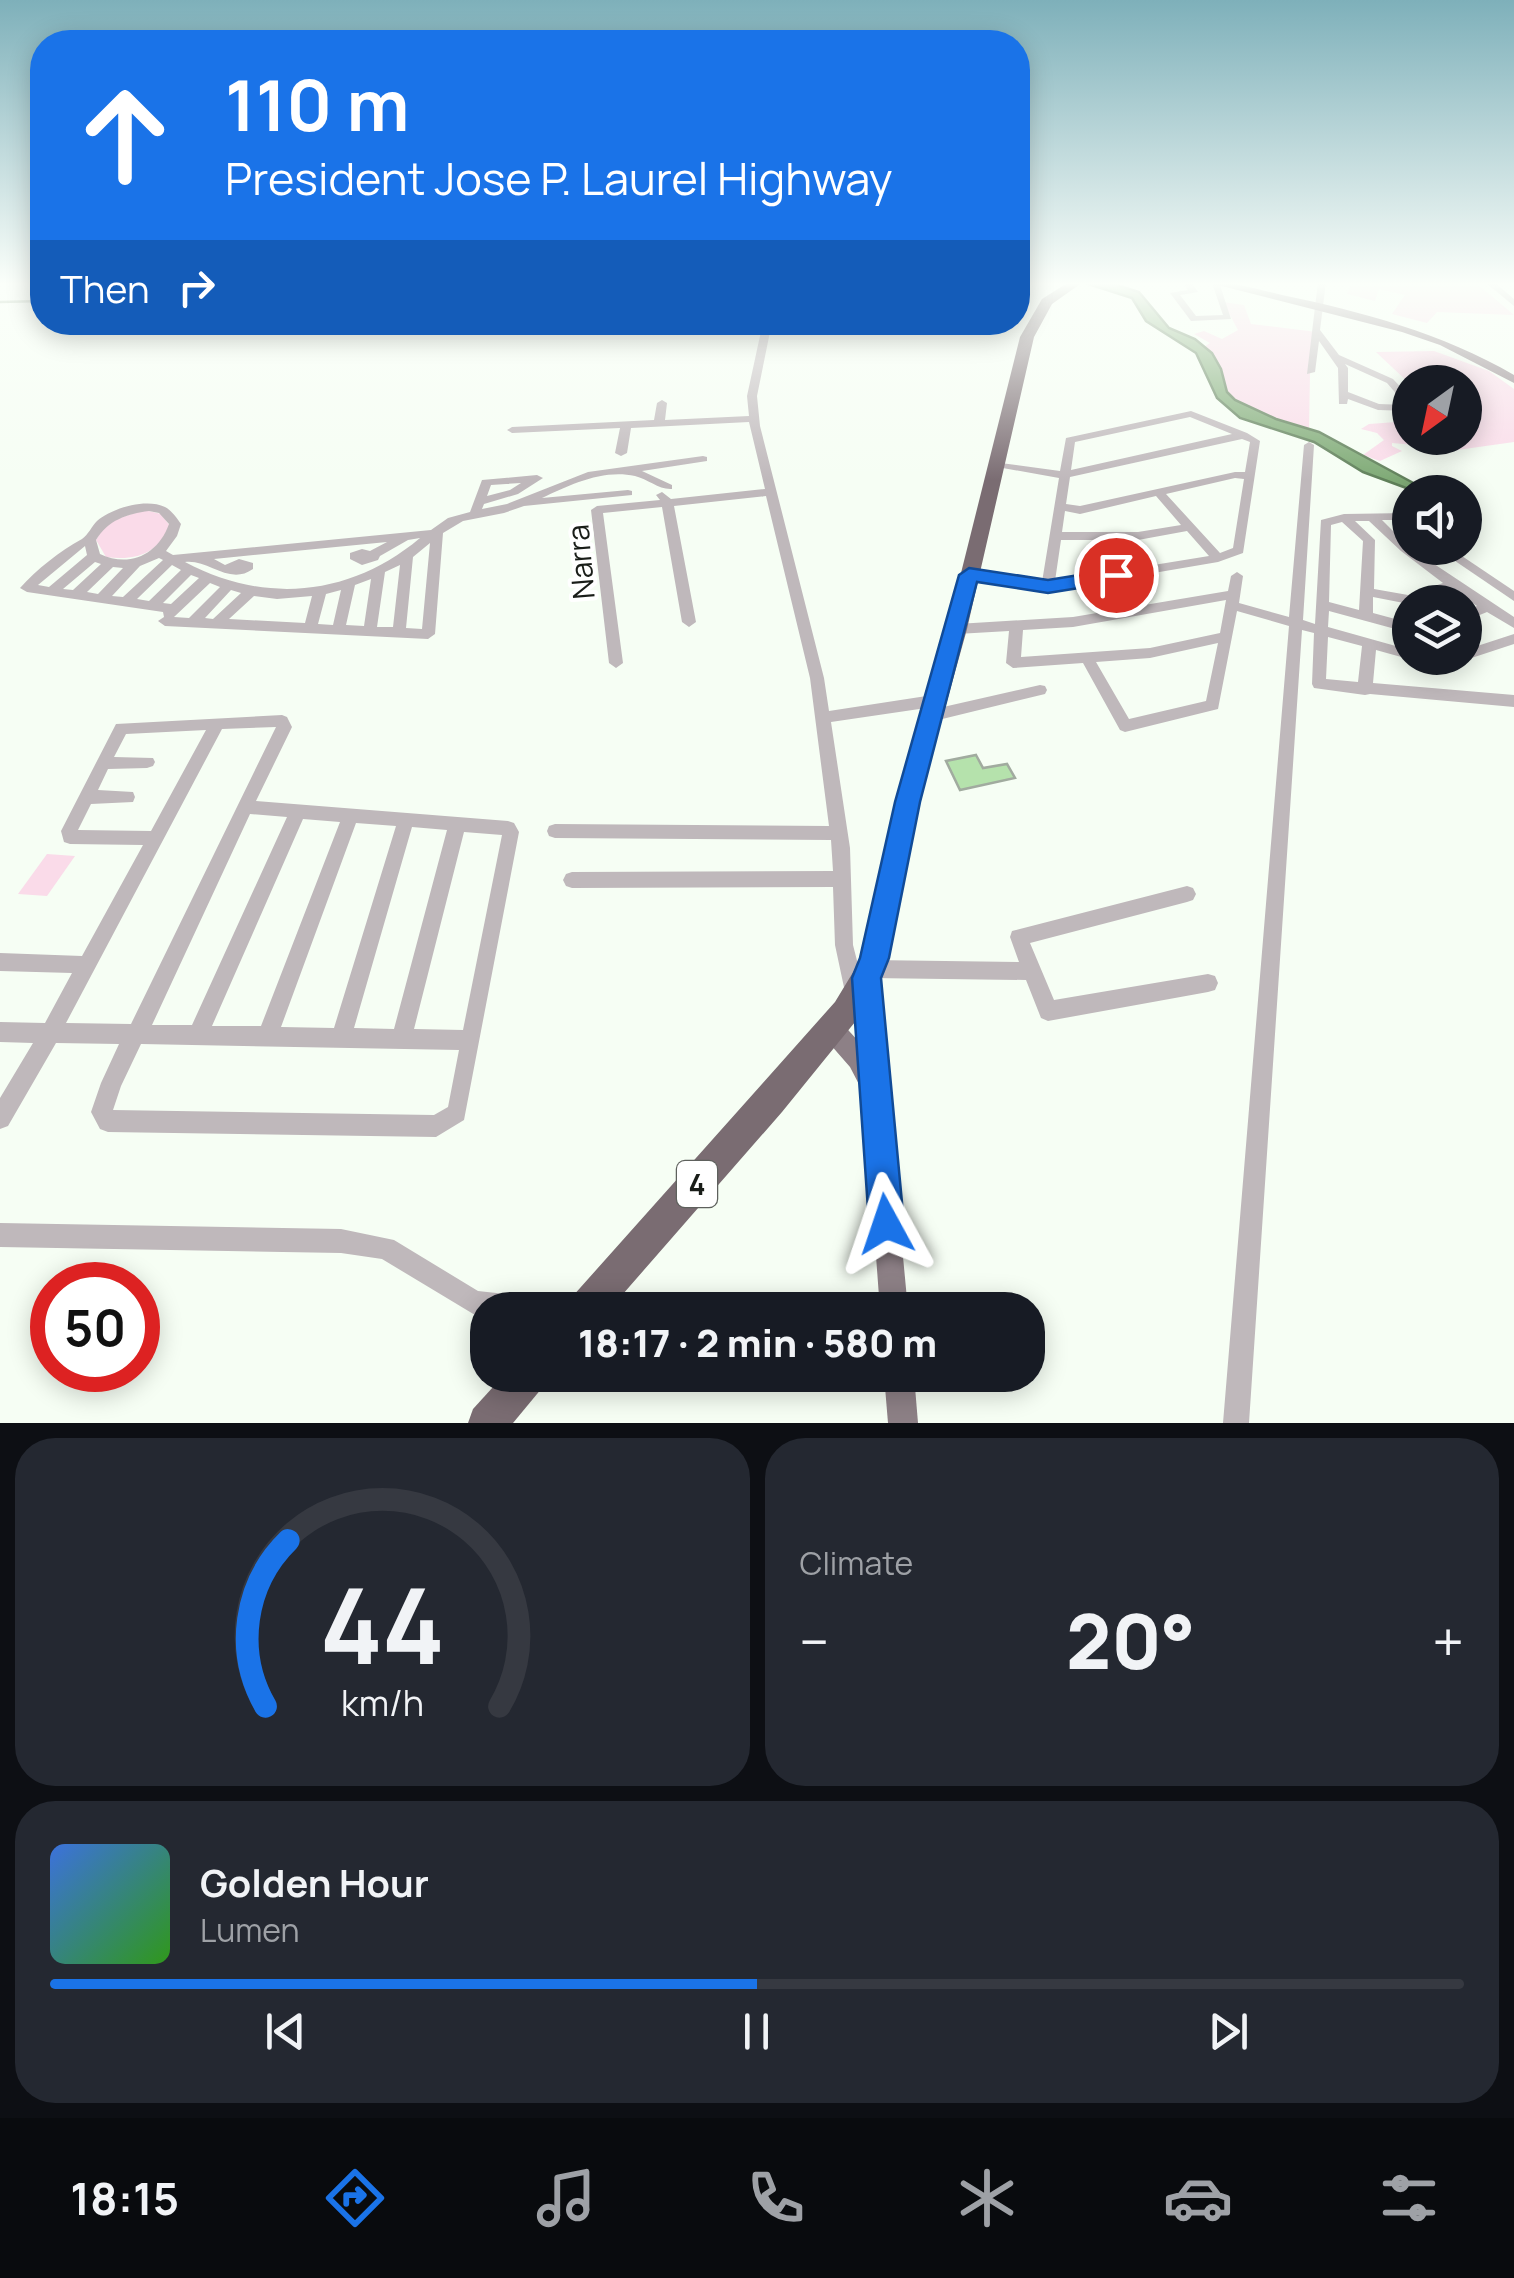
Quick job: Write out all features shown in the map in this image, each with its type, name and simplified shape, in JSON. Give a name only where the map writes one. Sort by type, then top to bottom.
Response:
[{"type":"highway","name":"4","points":[[601,1292],[831,1028],[864,981],[1025,348]]},
{"type":"highway","points":[[487,1423],[514,1392]]},
{"type":"main road","points":[[1459,348],[1514,380]]},
{"type":"main road","name":"4","points":[[864,981],[892,1292]]},
{"type":"main road","points":[[831,1028],[858,1059],[876,1100]]},
{"type":"main road","points":[[900,1392],[903,1423]]},
{"type":"street","points":[[762,348],[752,396],[754,420],[806,622],[839,834],[844,945],[864,981],[1032,971]]},
{"type":"street","points":[[1310,372],[1314,348]]},
{"type":"street","points":[[1331,348],[1339,358],[1392,384]]},
{"type":"street","points":[[1339,358],[1343,398],[1392,407]]},
{"type":"street","points":[[660,423],[662,403]]},
{"type":"street","points":[[969,575],[1048,587],[1218,558],[1239,550],[1255,441],[1192,414],[1182,403]]},
{"type":"street","points":[[620,453],[633,406]]},
{"type":"street","points":[[1048,587],[1070,440],[1192,414]]},
{"type":"street","points":[[512,430],[754,420]]},
{"type":"street","points":[[997,464],[1063,475],[1243,434]]},
{"type":"street","points":[[1236,1423],[1309,444]]},
{"type":"street","points":[[376,564],[408,555],[455,519],[521,502],[587,473],[703,458]]},
{"type":"street","points":[[625,471],[666,491],[688,622]]},
{"type":"street","points":[[1059,506],[1080,510],[1161,495],[1235,475],[1249,476]]},
{"type":"street","name":"Narra","points":[[616,663],[596,510],[666,491],[772,492]]},
{"type":"street","points":[[1161,495],[1218,558]]},
{"type":"street","points":[[521,502],[578,499]]},
{"type":"street","points":[[474,516],[479,502]]},
{"type":"street","points":[[124,603],[165,556],[172,542],[175,524],[162,510],[150,507],[118,513],[101,523],[90,540],[78,544],[28,588],[100,600],[124,603],[152,606],[173,609]]},
{"type":"street","points":[[1392,517],[1344,518],[1325,524],[1325,605],[1320,630],[1319,684],[1514,701]]},
{"type":"street","points":[[1344,518],[1369,540],[1392,537]]},
{"type":"street","points":[[1373,518],[1392,537]]},
{"type":"street","points":[[1055,536],[1138,536],[1191,527]]},
{"type":"street","points":[[94,556],[110,563],[136,562],[165,556],[437,533]]},
{"type":"street","points":[[206,579],[164,621],[428,634],[437,533]]},
{"type":"street","points":[[165,556],[226,588],[292,594],[350,582],[376,564],[404,536]]},
{"type":"street","points":[[90,540],[94,556]]},
{"type":"street","points":[[1366,615],[1369,540]]},
{"type":"street","points":[[305,562],[309,546]]},
{"type":"street","points":[[201,555],[226,569]]},
{"type":"street","points":[[399,632],[408,555]]},
{"type":"street","points":[[52,591],[94,556]]},
{"type":"street","points":[[100,600],[136,562]]},
{"type":"street","points":[[76,596],[110,563]]},
{"type":"street","points":[[370,629],[376,564]]},
{"type":"street","points":[[1428,565],[1514,623]]},
{"type":"street","points":[[1467,565],[1514,597]]},
{"type":"street","points":[[152,606],[188,571]]},
{"type":"street","points":[[1087,658],[1124,726],[1213,705],[1237,576]]},
{"type":"street","points":[[339,627],[350,582]]},
{"type":"street","points":[[1368,592],[1409,600],[1452,584]]},
{"type":"street","points":[[194,621],[226,588]]},
{"type":"street","points":[[311,626],[320,590]]},
{"type":"street","points":[[218,622],[249,593]]},
{"type":"street","points":[[280,625],[292,594]]},
{"type":"street","points":[[956,629],[1130,615],[1232,600],[1296,624],[1392,652]]},
{"type":"street","points":[[1325,605],[1392,623]]},
{"type":"street","points":[[1482,609],[1488,607]]},
{"type":"street","points":[[1016,624],[1013,663],[1150,653],[1226,636]]},
{"type":"street","points":[[1482,649],[1514,639]]},
{"type":"street","points":[[1365,690],[1369,646]]},
{"type":"street","points":[[821,718],[932,708],[1040,690]]},
{"type":"street","points":[[156,838],[70,837],[69,831],[121,728],[282,721],[284,726],[244,807],[137,1036],[106,1094],[102,1112],[108,1121],[436,1126],[457,1113],[512,840],[508,828],[244,807]]},
{"type":"street","points":[[0,1118],[51,1032],[218,723]]},
{"type":"street","points":[[105,763],[146,762]]},
{"type":"street","points":[[90,796],[127,797]]},
{"type":"street","points":[[197,1036],[298,811]]},
{"type":"street","points":[[267,1037],[350,817]]},
{"type":"street","points":[[341,1038],[406,821]]},
{"type":"street","points":[[401,1039],[457,825]]},
{"type":"street","points":[[555,831],[839,834]]},
{"type":"street","points":[[572,880],[842,878]]},
{"type":"street","points":[[1187,894],[1019,937],[1048,1011],[1208,983]]},
{"type":"street","points":[[0,962],[88,964]]},
{"type":"street","points":[[0,1032],[470,1040]]},
{"type":"street","points":[[0,1235],[356,1243],[386,1248],[470,1301]]},
{"type":"shaded area","points":[[1189,348],[1206,348],[1212,353],[1227,392],[1235,400],[1276,419],[1319,432],[1399,475],[1392,475],[1392,483],[1363,472],[1314,442],[1240,418],[1217,398],[1196,353]]},
{"type":"shaded area","points":[[1205,348],[1314,348],[1309,432],[1308,428],[1236,402]]},
{"type":"shaded area","points":[[1434,351],[1472,365],[1392,367],[1376,352]]},
{"type":"shaded area","points":[[1482,368],[1514,389],[1514,442],[1482,447]]},
{"type":"shaded area","points":[[1392,422],[1393,455],[1380,461],[1363,455],[1384,440],[1377,433],[1361,429],[1369,424]]},
{"type":"shaded area","points":[[145,510],[161,514],[170,526],[165,536],[144,554],[106,557],[96,540],[106,522]]},
{"type":"shaded area","points":[[47,854],[75,856],[47,896],[18,894]]},
{"type":"building","points":[[976,755],[983,768],[1007,764],[1015,778],[960,790],[946,761]]},
{"type":"route","points":[[886,1224],[866,978],[875,958],[907,802],[934,696],[956,631],[969,575],[1048,587],[1116,575]]}]
